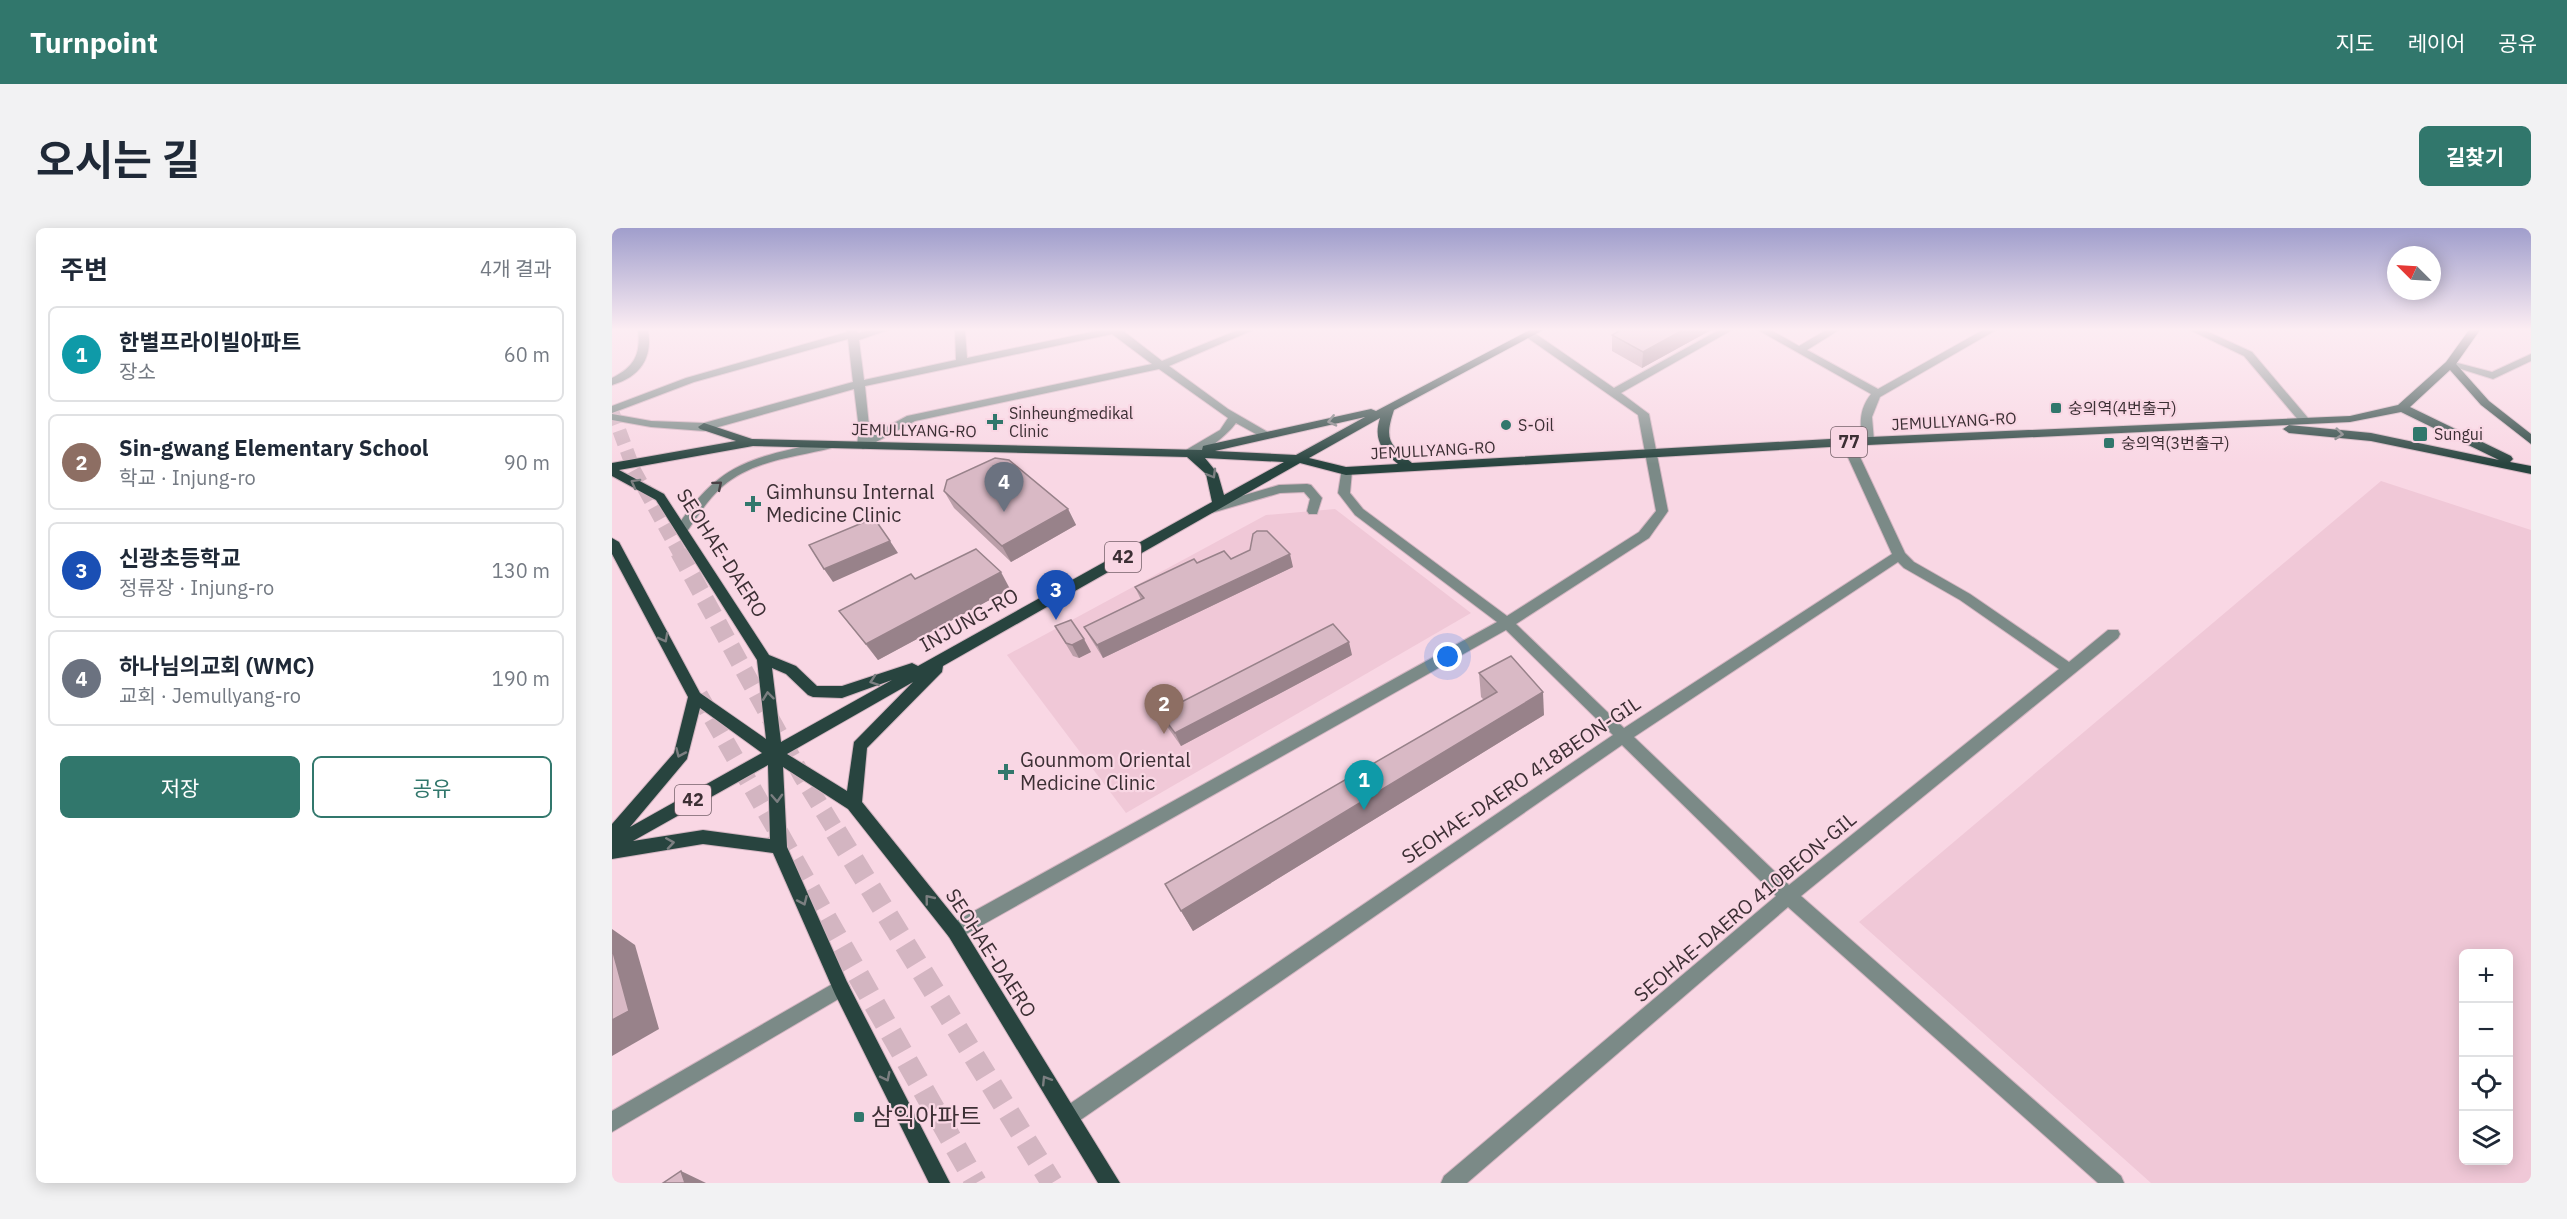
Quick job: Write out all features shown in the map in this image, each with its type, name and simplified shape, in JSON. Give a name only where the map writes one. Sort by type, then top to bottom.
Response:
[{"type":"main road","name":"INJUNG-RO","points":[[612,845],[1451,375]]},
{"type":"main road","points":[[2438,375],[2402,408],[2530,470]]},
{"type":"main road","points":[[2459,375],[2485,403],[2531,440]]},
{"type":"main road","points":[[1190,453],[1389,408]]},
{"type":"main road","points":[[1389,408],[1380,432],[1383,443],[1410,468]]},
{"type":"main road","name":"JEMULLYANG-RO","points":[[612,469],[753,442],[1190,453],[1297,459],[1346,471],[1847,442],[2350,419],[2402,408]]},
{"type":"main road","points":[[2238,424],[2371,437],[2530,470]]},
{"type":"main road","points":[[704,428],[753,442]]},
{"type":"main road","points":[[1190,453],[1202,460],[1216,477],[1218,504]]},
{"type":"main road","name":"SEOHAE-DAERO","points":[[612,469],[660,497],[764,659],[774,754],[779,847],[841,988],[940,1183]]},
{"type":"main road","name":"SEOHAE-DAERO","points":[[612,542],[695,697],[774,754],[854,804],[955,931],[1110,1183]]},
{"type":"main road","points":[[764,659],[791,670],[813,691],[842,692],[949,655]]},
{"type":"main road","points":[[854,804],[859,746],[949,655]]},
{"type":"main road","points":[[612,836],[681,755],[695,697]]},
{"type":"main road","points":[[612,852],[703,837],[779,847]]},
{"type":"street","points":[[612,382],[626,375]]},
{"type":"street","points":[[612,410],[709,375]]},
{"type":"street","points":[[859,375],[865,429],[862,445]]},
{"type":"street","points":[[612,417],[651,424],[704,428],[861,384],[909,375]]},
{"type":"street","points":[[862,445],[911,418],[1117,375]]},
{"type":"street","points":[[1175,375],[1234,418],[1268,435]]},
{"type":"street","points":[[955,931],[1507,623],[1644,536],[1662,512],[1646,418],[1615,392],[1589,375]]},
{"type":"street","points":[[1615,392],[1646,375]]},
{"type":"street","points":[[1843,375],[1878,394]]},
{"type":"street","points":[[1868,441],[1865,414],[1868,404],[1878,394],[1912,375]]},
{"type":"street","points":[[2265,375],[2304,420]]},
{"type":"street","points":[[1190,453],[1224,432],[1234,418]]},
{"type":"street","points":[[1847,442],[1899,555],[1909,565],[1965,597],[2069,669]]},
{"type":"street","points":[[681,530],[710,492],[726,478],[747,467],[828,445]]},
{"type":"street","points":[[1346,471],[1344,492],[1359,512],[1507,623],[1625,735],[1788,896],[2114,1183]]},
{"type":"street","points":[[1205,511],[1279,489],[1307,488],[1316,498],[1313,511]]},
{"type":"street","name":"SEOHAE-DAERO 418BEON-GIL","points":[[1069,1116],[1625,735],[1899,555]]},
{"type":"street","name":"SEOHAE-DAERO 410BEON-GIL","points":[[1451,1183],[1788,896],[2112,634]]},
{"type":"street","points":[[612,1122],[841,988]]},
{"type":"shaded area","points":[[2381,481],[2531,530],[2531,1183],[2151,1183],[1859,922]]},
{"type":"shaded area","points":[[1335,509],[1471,613],[1126,813],[1007,655],[1266,515]]},
{"type":"building","points":[[995,458],[1009,460],[1068,509],[1002,546],[944,491],[947,480]]},
{"type":"building","points":[[874,518],[890,541],[824,569],[809,545]]},
{"type":"building","points":[[1257,531],[1267,531],[1290,554],[1097,645],[1084,627],[1144,598],[1135,587],[1194,559],[1197,563],[1224,551],[1231,559],[1250,550],[1253,534]]},
{"type":"building","points":[[976,549],[1001,572],[866,644],[839,611],[911,574],[915,579]]},
{"type":"building","points":[[1071,620],[1084,639],[1072,645],[1066,643],[1055,626]]},
{"type":"building","points":[[1333,624],[1349,642],[1175,733],[1160,713]]},
{"type":"building","points":[[1511,656],[1543,692],[1181,911],[1165,884],[1497,692],[1479,673]]},
{"type":"building","points":[[612,948],[629,1011],[612,1020]]},
{"type":"building","points":[[681,1171],[685,1183],[663,1183]]},
{"type":"tunnel","points":[[612,411],[634,470],[680,554]]},
{"type":"tunnel","points":[[679,552],[802,776],[837,833]]},
{"type":"tunnel","points":[[699,695],[778,833]]},
{"type":"tunnel","points":[[777,832],[976,1183]]},
{"type":"tunnel","points":[[836,832],[1052,1183]]},
{"type":"place","name":"숭의역(4번출구)","points":[[2056,408]]},
{"type":"place","name":"Sinheungmedikal Clinic","points":[[995,422]]},
{"type":"place","name":"S-Oil","points":[[1506,425]]},
{"type":"place","name":"Sungui","points":[[2420,434]]},
{"type":"place","name":"숭의역(3번출구)","points":[[2109,443]]},
{"type":"place","name":"Gimhunsu Internal Medicine Clinic","points":[[753,504]]},
{"type":"place","name":"하나님의교회 (WMC)","points":[[1004,512]]},
{"type":"place","name":"신광초등학교","points":[[1056,620]]},
{"type":"place","name":"Sin-gwang Elementary School","points":[[1164,734]]},
{"type":"place","name":"Gounmom Oriental Medicine Clinic","points":[[1006,772]]},
{"type":"place","name":"한별프라이빌아파트","points":[[1364,810]]},
{"type":"place","name":"삼익아파트","points":[[859,1117]]}]
